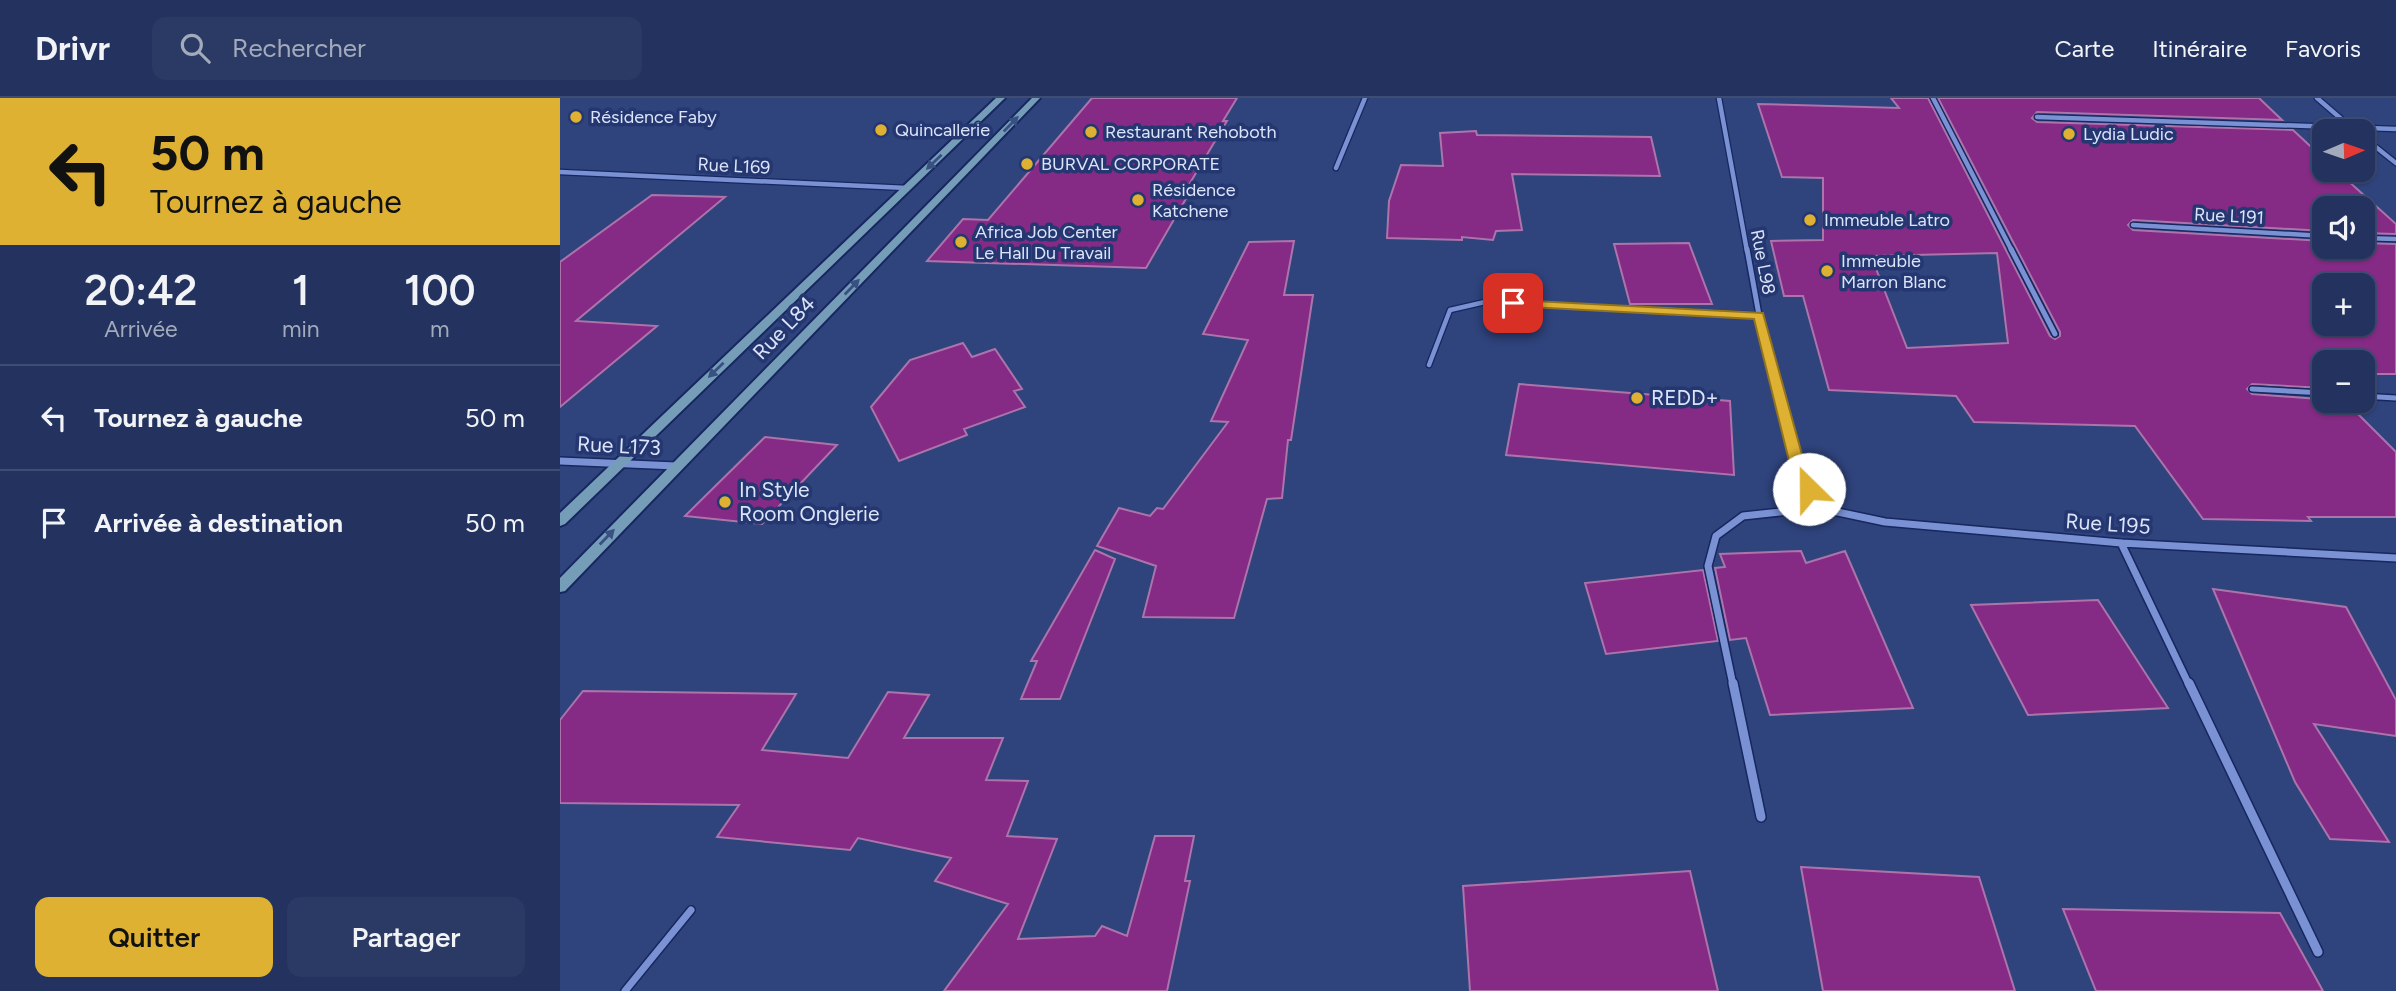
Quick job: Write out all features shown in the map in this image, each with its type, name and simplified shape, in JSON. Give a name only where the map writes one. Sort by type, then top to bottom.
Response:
[{"type":"main road","name":"Rue L84","points":[[560,521],[1001,98]]},
{"type":"main road","name":"Rue L84","points":[[560,587],[1036,98]]},
{"type":"street","points":[[1336,167],[1365,98]]},
{"type":"street","name":"Rue L98","points":[[1719,98],[1759,315],[1799,469],[1819,508]]},
{"type":"street","points":[[1933,98],[2055,334]]},
{"type":"street","points":[[2317,98],[2341,119]]},
{"type":"street","points":[[2037,117],[2312,128]]},
{"type":"street","points":[[2375,130],[2396,129]]},
{"type":"street","points":[[2375,146],[2396,163]]},
{"type":"street","name":"Rue L169","points":[[560,172],[906,188]]},
{"type":"street","name":"Rue L191","points":[[2133,225],[2312,235]]},
{"type":"street","points":[[2375,238],[2396,239]]},
{"type":"street","points":[[2252,389],[2312,392]]},
{"type":"street","points":[[2375,397],[2396,398]]},
{"type":"street","name":"Rue L173","points":[[560,461],[676,467]]},
{"type":"street","name":"Rue L195","points":[[1761,817],[1707,566],[1716,536],[1743,516],[1819,508],[1885,522],[2121,544],[2396,558]]},
{"type":"street","points":[[2121,544],[2318,952]]},
{"type":"lane","points":[[1429,365],[1450,310],[1485,302],[1759,315]]},
{"type":"lane","points":[[625,991],[691,910]]},
{"type":"building","points":[[1092,98],[1237,98],[1223,121],[1227,121],[1190,183],[1195,183],[1146,268],[927,261],[963,219],[988,220]]},
{"type":"building","points":[[1891,98],[1928,98],[2050,336],[2055,339],[2060,336],[2060,332],[1938,98],[2259,98],[2282,120],[2037,112],[2032,118],[2037,122],[2293,130],[2312,148],[2312,182],[2349,182],[2365,196],[2312,196],[2312,230],[2133,220],[2128,225],[2133,230],[2312,240],[2312,259],[2375,259],[2375,243],[2396,244],[2396,374],[2375,374],[2375,350],[2312,350],[2312,387],[2252,384],[2247,389],[2252,394],[2312,399],[2312,413],[2357,413],[2396,452],[2396,517],[2308,517],[2311,521],[2203,519],[2135,426],[1974,422],[1956,396],[1829,390],[1803,296],[1784,296],[1771,241],[1823,240],[1823,178],[1782,177],[1758,104],[1899,108]],"holes":[[[1997,253],[2008,343],[1907,348],[1871,256]]]},
{"type":"building","points":[[1476,131],[1477,135],[1651,137],[1660,176],[1512,174],[1522,230],[1496,231],[1493,240],[1462,237],[1462,240],[1387,238],[1389,201],[1401,165],[1443,166],[1440,133]]},
{"type":"building","points":[[652,195],[725,197],[576,321],[657,326],[560,407],[560,262]]},
{"type":"building","points":[[2375,205],[2396,224],[2396,234],[2375,233]]},
{"type":"building","points":[[1294,241],[1284,295],[1313,295],[1291,440],[1288,440],[1282,498],[1267,499],[1234,618],[1143,617],[1156,566],[1097,546],[1119,508],[1150,516],[1157,508],[1163,509],[1228,422],[1211,421],[1248,340],[1203,334],[1249,242]]},
{"type":"building","points":[[1689,243],[1712,304],[1630,304],[1614,244]]},
{"type":"building","points":[[963,343],[972,357],[995,349],[1022,389],[1014,391],[1025,407],[964,429],[967,435],[899,461],[871,407],[910,360]]},
{"type":"building","points":[[1519,384],[1730,401],[1734,475],[1506,455]]},
{"type":"building","points":[[765,437],[837,445],[762,524],[685,516]]},
{"type":"building","points":[[1095,550],[1115,559],[1060,699],[1021,699],[1037,661],[1031,661]]},
{"type":"building","points":[[1801,551],[1806,563],[1845,551],[1913,708],[1770,715],[1746,638],[1730,640],[1715,568],[1725,567],[1720,554]]},
{"type":"building","points":[[1703,570],[1718,641],[1606,654],[1585,583]]},
{"type":"building","points":[[2213,589],[2346,607],[2396,700],[2396,736],[2314,724],[2389,842],[2330,839],[2295,782]]},
{"type":"building","points":[[2098,600],[2168,708],[2028,715],[1971,605]]},
{"type":"building","points":[[583,691],[796,694],[762,750],[848,758],[888,692],[929,695],[904,738],[1003,738],[986,780],[1028,781],[1007,836],[1057,839],[1018,939],[1095,936],[1102,926],[1127,936],[1155,836],[1194,836],[1185,881],[1190,881],[1167,991],[944,991],[1008,904],[935,881],[951,858],[858,838],[850,850],[717,837],[739,805],[560,803],[560,720]]},
{"type":"building","points":[[1801,867],[1979,877],[2015,991],[1823,991]]},
{"type":"building","points":[[1690,871],[1718,991],[1470,991],[1463,886]]},
{"type":"building","points":[[2063,909],[2280,913],[2323,991],[2096,991]]},
{"type":"place","name":"Résidence Faby","points":[[576,117]]},
{"type":"place","name":"Quincallerie","points":[[881,130]]},
{"type":"place","name":"Restaurant Rehoboth","points":[[1091,132]]},
{"type":"place","name":"Lydia Ludic","points":[[2069,134]]},
{"type":"place","name":"BURVAL CORPORATE","points":[[1027,164]]},
{"type":"place","name":"Résidence Katchene","points":[[1138,200]]},
{"type":"place","name":"Immeuble Latro","points":[[1810,220]]},
{"type":"place","name":"Africa Job Center Le Hall Du Travail","points":[[961,242]]},
{"type":"place","name":"Immeuble Marron Blanc","points":[[1827,271]]},
{"type":"place","name":"REDD+","points":[[1637,398]]},
{"type":"place","name":"In Style Room Onglerie","points":[[725,502]]},
{"type":"route","points":[[1513,303],[1759,315],[1799,469],[1809,489]]}]
